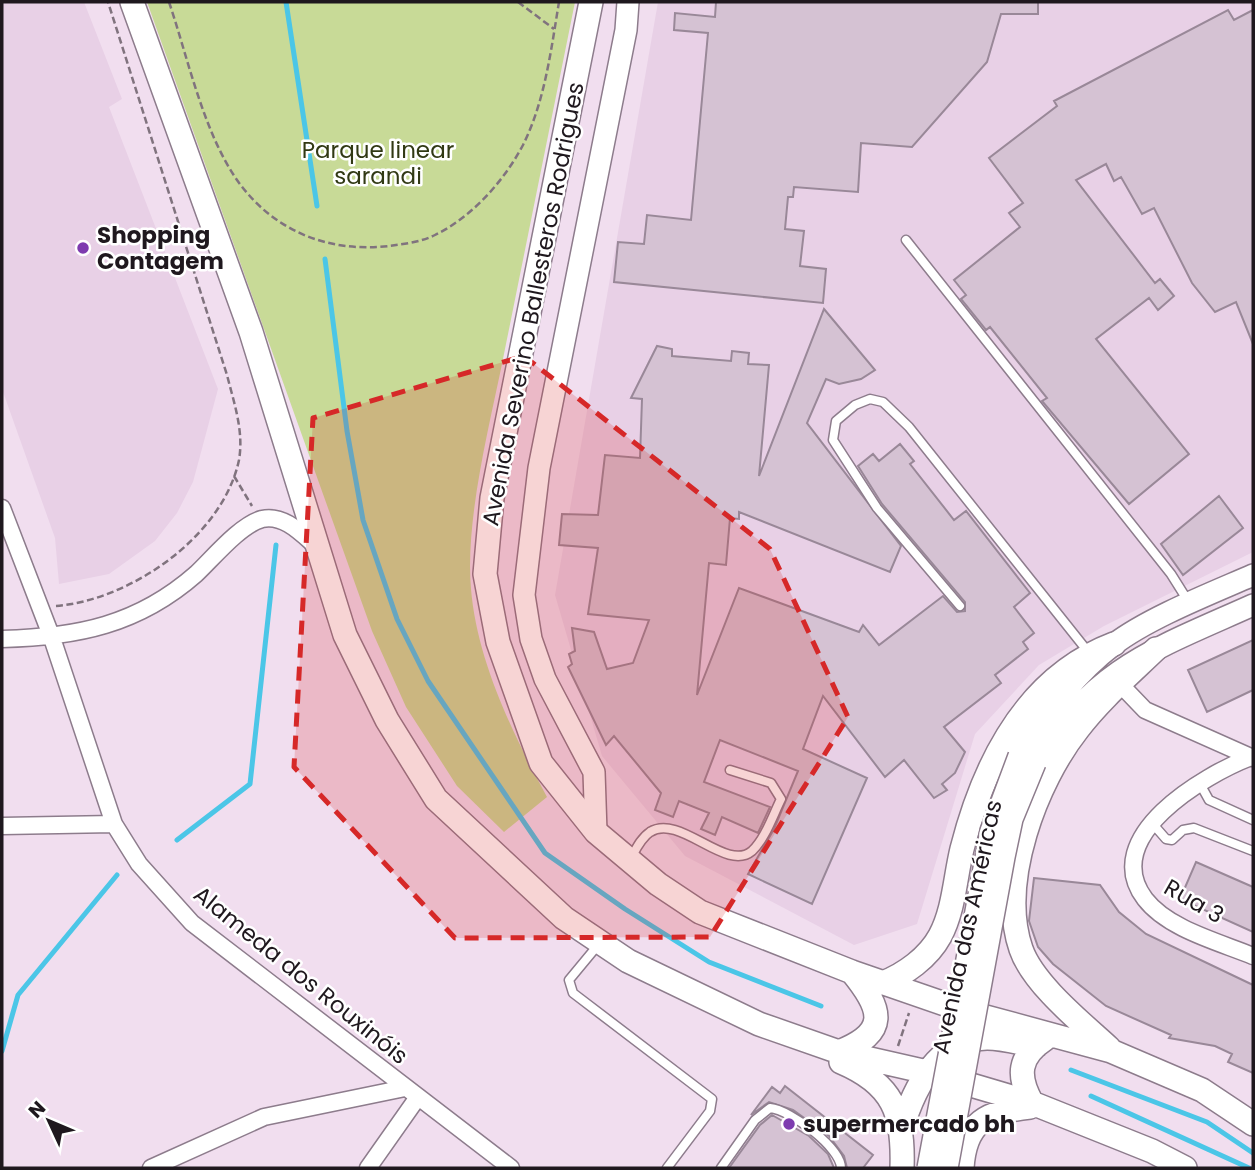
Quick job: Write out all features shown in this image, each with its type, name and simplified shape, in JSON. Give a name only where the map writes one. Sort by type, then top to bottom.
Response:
[{"type":"main road","points":[[132,2],[251,332],[345,635],[387,720],[436,799],[564,918],[628,961],[862,1071],[882,1085],[893,1101],[901,1131],[902,1168]]},
{"type":"main road","name":"Avenida Severino Ballesteros Rodrigues","points":[[591,2],[492,498],[485,574],[498,642],[541,763],[596,832],[700,912],[852,972],[1043,1041],[1111,1051],[1202,1090],[1253,1124]]},
{"type":"main road","name":"Avenida Severino Ballesteros Rodrigues","points":[[596,832],[594,772],[545,679],[531,639],[524,595],[539,467],[626,30],[628,2]]},
{"type":"main road","name":"Avenida das Américas","points":[[947,1168],[1004,858],[1027,759],[1064,692],[1114,644],[1189,603],[1253,575]]},
{"type":"main road","name":"Avenida das Américas","points":[[1027,759],[1104,680],[1128,663],[1253,605]]},
{"type":"main road","points":[[883,983],[910,969],[939,939],[947,919],[976,800],[1003,742],[1046,686],[1089,653],[1114,644]]},
{"type":"main road","points":[[1111,1051],[1044,984],[1021,951],[1012,908],[1023,840],[1045,783],[1077,729],[1156,649]]},
{"type":"main road","points":[[928,1168],[991,831],[1027,759]]},
{"type":"main road","points":[[839,1052],[861,1043],[874,1031],[878,1020],[868,994],[852,972]]},
{"type":"main road","points":[[759,1024],[839,1052],[927,1072],[1035,1105],[1152,1151],[1185,1168]]},
{"type":"main road","points":[[901,1131],[910,1100],[927,1072],[951,1050],[974,1040],[989,1038],[1043,1041]]},
{"type":"main road","points":[[1035,1105],[1022,1085],[1020,1072],[1023,1059],[1043,1041]]},
{"type":"main road","points":[[962,1168],[965,1144],[974,1127],[987,1116],[1035,1105]]},
{"type":"street","name":"Alameda dos Rouxinóis","points":[[2,508],[52,638],[114,824],[139,864],[192,922],[511,1168]]},
{"type":"street","points":[[2,639],[52,638],[98,629],[144,611],[192,577],[243,529],[263,519],[288,523],[317,547]]},
{"type":"street","points":[[1119,684],[1144,710],[1252,757]]},
{"type":"street","name":"Rua 3","points":[[1252,757],[1199,782],[1152,823],[1134,857],[1133,878],[1145,900],[1161,914],[1188,929],[1253,956]]},
{"type":"street","points":[[2,826],[114,824]]},
{"type":"street","points":[[151,1168],[264,1117],[412,1092]]},
{"type":"street","points":[[368,1168],[412,1092]]},
{"type":"lane","points":[[906,240],[1171,574],[1189,603]]},
{"type":"lane","points":[[960,606],[877,508],[833,440],[836,421],[855,405],[870,399],[883,402],[909,427],[1089,653]]},
{"type":"lane","points":[[629,860],[643,838],[653,830],[666,826],[736,857],[749,854],[757,845],[781,799],[771,783],[730,770]]},
{"type":"lane","points":[[1199,782],[1209,800],[1253,820]]},
{"type":"lane","points":[[1152,823],[1166,839],[1172,840],[1183,830],[1194,828],[1253,851]]},
{"type":"lane","points":[[600,943],[569,980],[573,993],[712,1099],[710,1111],[667,1168]]},
{"type":"lane","points":[[721,1168],[755,1120],[771,1108],[782,1110],[829,1146],[839,1155],[841,1168]]},
{"type":"path","points":[[34,593],[43,589],[50,604],[57,606],[94,597],[151,573],[176,555],[207,525],[234,476],[241,432],[182,230],[146,130],[134,75],[108,2]]},
{"type":"path","points":[[169,2],[217,144],[237,180],[281,225],[308,238],[343,247],[394,245],[433,236],[457,222],[501,179],[522,146],[542,98],[559,2]]},
{"type":"path","points":[[517,2],[554,29]]},
{"type":"path","points":[[234,476],[263,519]]},
{"type":"path","points":[[892,1064],[916,994]]},
{"type":"highlighted area","points":[[524,356],[770,549],[848,717],[710,937],[455,938],[294,767],[313,418]]},
{"type":"shaded area","name":"Shopping Contagem","points":[[2,2],[84,2],[122,99],[109,107],[218,389],[193,482],[177,513],[155,541],[109,574],[59,584],[55,538],[2,389]]},
{"type":"shaded area","points":[[658,2],[1253,2],[1253,552],[1104,626],[1039,665],[975,734],[917,924],[854,945],[685,856],[602,756],[555,595]]},
{"type":"green space","name":"Parque linear sarandi","points":[[147,2],[575,2],[485,444],[472,534],[471,589],[481,643],[510,722],[547,797],[504,832],[457,786],[406,707],[372,631]]},
{"type":"building","points":[[716,2],[1038,2],[1038,14],[1001,14],[987,62],[912,147],[861,143],[858,192],[794,187],[793,197],[788,197],[785,229],[804,231],[800,266],[826,269],[823,303],[614,282],[618,242],[644,244],[647,215],[691,220],[708,33],[674,30],[675,13],[715,17]]},
{"type":"building","points":[[1228,10],[1234,20],[1253,10],[1253,344],[1236,302],[1215,312],[1192,283],[1154,208],[1142,214],[1121,177],[1114,181],[1106,164],[1076,180],[1155,283],[1160,279],[1174,296],[1158,310],[1149,298],[1096,339],[1189,454],[1129,504],[1042,401],[1047,398],[990,327],[986,330],[961,299],[966,295],[954,280],[1020,227],[1009,213],[1023,203],[989,158],[1057,106],[1054,101]]},
{"type":"building","points":[[824,309],[875,370],[861,379],[839,384],[826,379],[807,423],[901,546],[890,572],[739,512],[739,519],[730,518],[726,565],[709,563],[697,695],[739,588],[859,632],[863,625],[879,645],[943,596],[957,612],[965,611],[965,602],[882,504],[858,466],[873,454],[879,461],[900,444],[914,461],[910,464],[954,520],[966,511],[1030,593],[1014,607],[1034,633],[1023,642],[1028,649],[995,675],[1001,683],[944,727],[965,752],[955,773],[942,784],[947,790],[934,798],[904,760],[885,777],[823,696],[803,749],[867,778],[812,904],[748,874],[774,829],[798,771],[720,740],[704,782],[770,807],[758,833],[722,817],[715,835],[701,829],[709,813],[679,801],[673,817],[655,810],[661,793],[614,736],[606,745],[568,667],[572,664],[569,654],[575,651],[572,628],[594,632],[607,669],[633,663],[649,620],[588,614],[598,548],[559,545],[562,514],[598,515],[605,455],[640,458],[642,399],[631,398],[657,346],[672,349],[672,356],[731,361],[732,351],[749,353],[748,364],[769,365],[759,476]]},
{"type":"building","points":[[1219,496],[1243,528],[1183,575],[1161,544]]},
{"type":"building","points":[[1253,640],[1253,690],[1207,712],[1188,670]]},
{"type":"building","points":[[1196,862],[1253,887],[1253,932],[1180,899]]},
{"type":"building","points":[[1034,878],[1100,885],[1119,912],[1146,934],[1253,985],[1253,1073],[1228,1062],[1232,1054],[1215,1046],[1169,1038],[1171,1035],[1106,1006],[1053,964],[1038,947],[1029,921]]},
{"type":"building","points":[[785,1086],[873,1155],[863,1168],[847,1168],[844,1156],[829,1136],[793,1110],[769,1102],[751,1115],[772,1087],[780,1093]]},
{"type":"building","points":[[772,1115],[809,1136],[828,1154],[834,1168],[729,1168],[760,1125]]},
{"type":"waterway","points":[[286,2],[317,206]]},
{"type":"waterway","points":[[325,259],[347,431],[363,520],[397,619],[428,681],[545,853],[625,909],[709,962],[821,1006]]},
{"type":"waterway","points":[[177,840],[250,784],[276,545]]},
{"type":"waterway","points":[[2,1051],[18,995],[117,875]]},
{"type":"waterway","points":[[1071,1070],[1207,1122],[1253,1153]]},
{"type":"waterway","points":[[1091,1096],[1249,1168]]},
{"type":"place","name":"Shopping Contagem","points":[[83,248]]},
{"type":"place","name":"supermercado bh","points":[[789,1124]]}]
